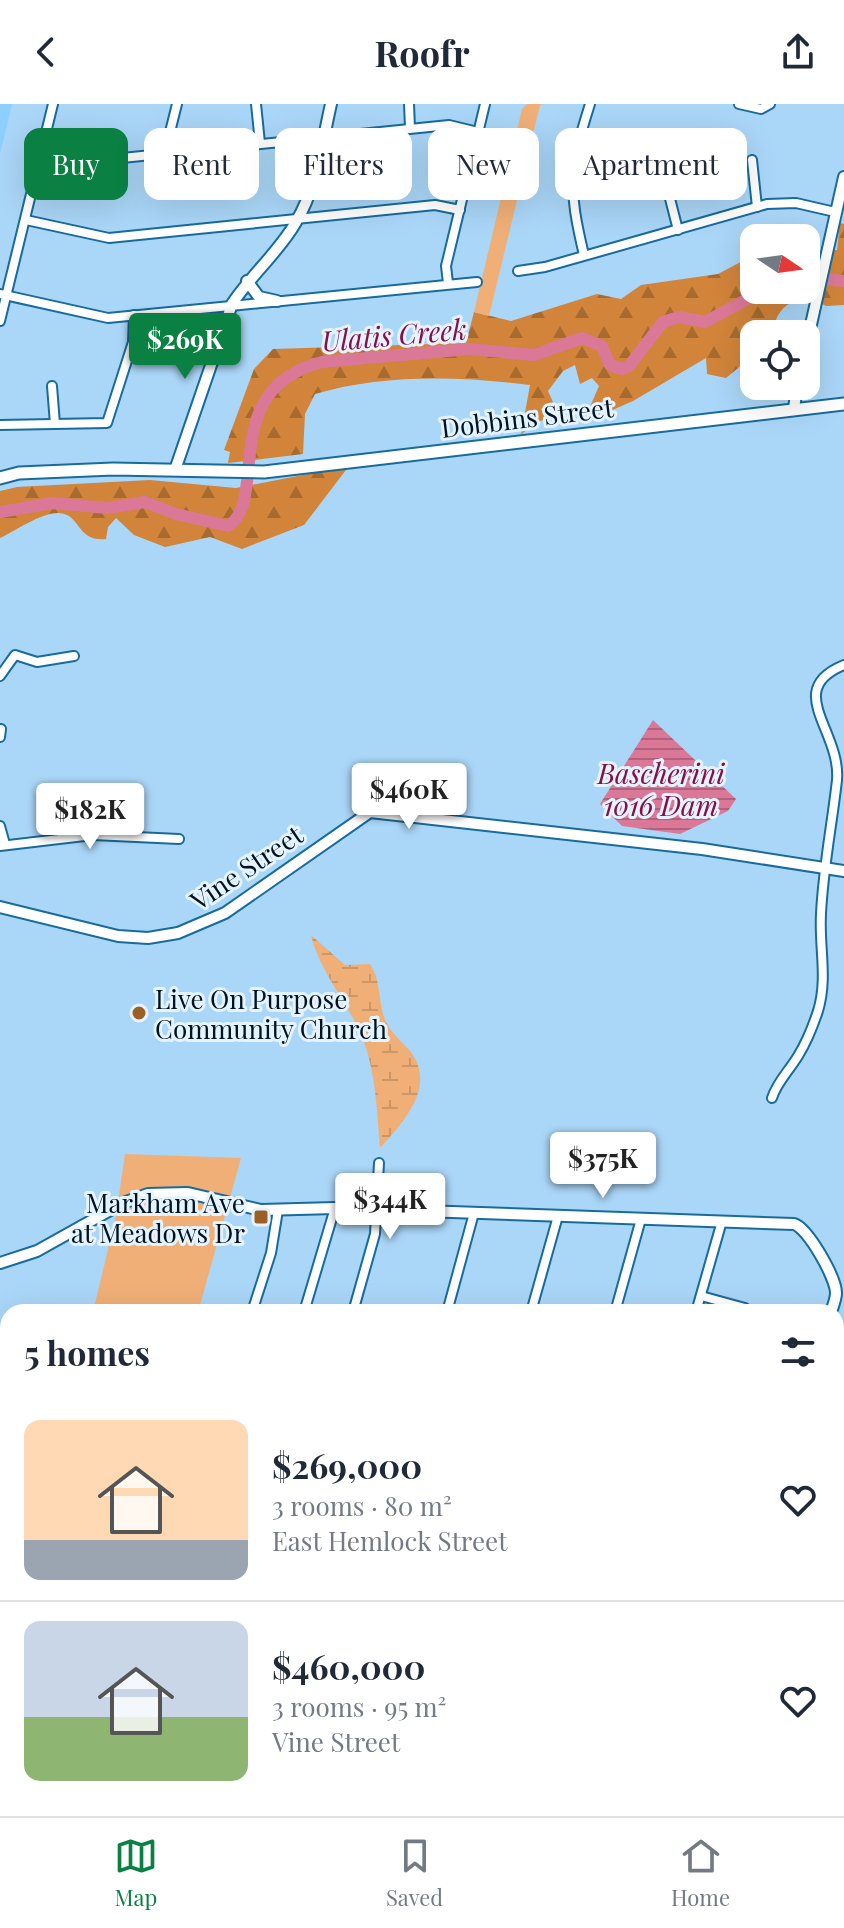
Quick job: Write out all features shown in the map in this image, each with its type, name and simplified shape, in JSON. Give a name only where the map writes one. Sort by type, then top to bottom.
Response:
[{"type":"main road","name":"Dobbins Street","points":[[175,470],[233,474],[264,472],[844,404]]},
{"type":"main road","points":[[0,478],[19,473],[175,470]]},
{"type":"street","points":[[47,128],[53,104]]},
{"type":"street","points":[[171,128],[177,104]]},
{"type":"street","points":[[256,104],[260,143],[275,142]]},
{"type":"street","points":[[326,128],[331,104]]},
{"type":"street","points":[[409,104],[410,128],[449,125],[461,128]]},
{"type":"street","points":[[479,128],[485,104]]},
{"type":"street","points":[[584,255],[572,206],[571,177],[590,104]]},
{"type":"street","points":[[739,104],[761,109],[770,104]]},
{"type":"street","points":[[752,160],[757,207]]},
{"type":"street","points":[[812,320],[844,177]]},
{"type":"street","points":[[0,321],[3,294],[31,200]]},
{"type":"street","points":[[175,470],[232,304],[298,219],[306,200]]},
{"type":"street","points":[[448,283],[446,266],[462,200]]},
{"type":"street","points":[[670,200],[678,230]]},
{"type":"street","points":[[518,271],[757,207],[796,203],[835,212]]},
{"type":"street","points":[[26,220],[109,238],[435,205],[460,210]]},
{"type":"street","points":[[247,281],[256,295],[277,301]]},
{"type":"street","points":[[3,294],[100,318],[477,282]]},
{"type":"street","points":[[0,425],[107,423],[133,342],[134,315]]},
{"type":"street","points":[[52,386],[55,424]]},
{"type":"street","points":[[794,409],[795,400]]},
{"type":"street","points":[[0,676],[15,655],[37,662],[74,656]]},
{"type":"street","points":[[772,1098],[798,1056],[818,1010],[824,960],[820,921],[837,755],[814,696],[816,683],[824,675],[844,665]]},
{"type":"street","name":"Vine Street","points":[[0,907],[128,937],[186,931],[225,913],[370,812],[702,849],[844,871]]},
{"type":"street","points":[[0,826],[3,845],[93,835],[179,839]]},
{"type":"street","points":[[355,1304],[375,1234],[379,1163]]},
{"type":"street","points":[[0,1263],[37,1251],[123,1203],[148,1194],[188,1193],[239,1208],[278,1210],[377,1209],[794,1224],[805,1229],[833,1281],[836,1304]]},
{"type":"street","points":[[306,1304],[335,1208]]},
{"type":"street","points":[[255,1304],[271,1253],[278,1210]]},
{"type":"street","points":[[449,1304],[474,1213]]},
{"type":"street","points":[[533,1304],[558,1216]]},
{"type":"street","points":[[617,1304],[641,1219]]},
{"type":"street","points":[[698,1304],[722,1221]]},
{"type":"street","points":[[701,1296],[730,1304]]},
{"type":"shaded area","points":[[0,104],[12,104],[0,154]]},
{"type":"green space","points":[[527,104],[544,104],[540,105],[534,128],[518,128],[522,109]]},
{"type":"green space","points":[[500,200],[517,200],[489,316],[474,312]]},
{"type":"green space","points":[[840,223],[844,224],[844,305],[826,306],[820,303],[820,251],[837,250]]},
{"type":"green space","points":[[740,262],[740,304],[789,304],[776,320],[740,320],[740,366],[726,378],[707,374],[706,358],[633,401],[601,415],[589,409],[599,386],[592,378],[580,384],[575,365],[563,371],[548,391],[553,402],[541,409],[547,419],[533,423],[521,435],[530,385],[449,379],[367,383],[315,394],[305,414],[303,454],[228,463],[230,452],[224,450],[254,369],[273,349],[466,343],[474,312],[511,321],[597,294],[621,299],[641,285],[718,274]]},
{"type":"green space","points":[[349,466],[304,525],[242,549],[210,537],[165,547],[134,535],[116,518],[108,527],[106,539],[96,539],[71,518],[59,513],[37,519],[0,538],[0,491],[17,487],[150,480],[236,488]]},
{"type":"green space","points":[[311,935],[345,965],[370,964],[386,1023],[418,1064],[419,1091],[414,1104],[380,1148],[374,1081],[364,1042],[322,963]]},
{"type":"green space","points":[[125,1154],[241,1158],[200,1304],[95,1304],[116,1216]]},
{"type":"water","name":"Bascherini 1016 Dam","points":[[653,720],[736,799],[728,811],[680,834],[622,826],[600,804]]},
{"type":"waterway","name":"Ulatis Creek","points":[[820,278],[844,281]]},
{"type":"waterway","name":"Ulatis Creek","points":[[0,512],[52,503],[107,508],[145,502],[176,514],[228,526],[240,513],[246,493],[257,419],[268,395],[289,376],[322,362],[469,349],[534,355],[582,338],[602,346],[610,365],[622,369],[629,366],[663,322],[679,317],[705,322],[740,303]]},
{"type":"place","name":"Live On Purpose Community Church","points":[[139,1013]]},
{"type":"place","name":"Markham Ave at Meadows Dr","points":[[261,1217]]}]
